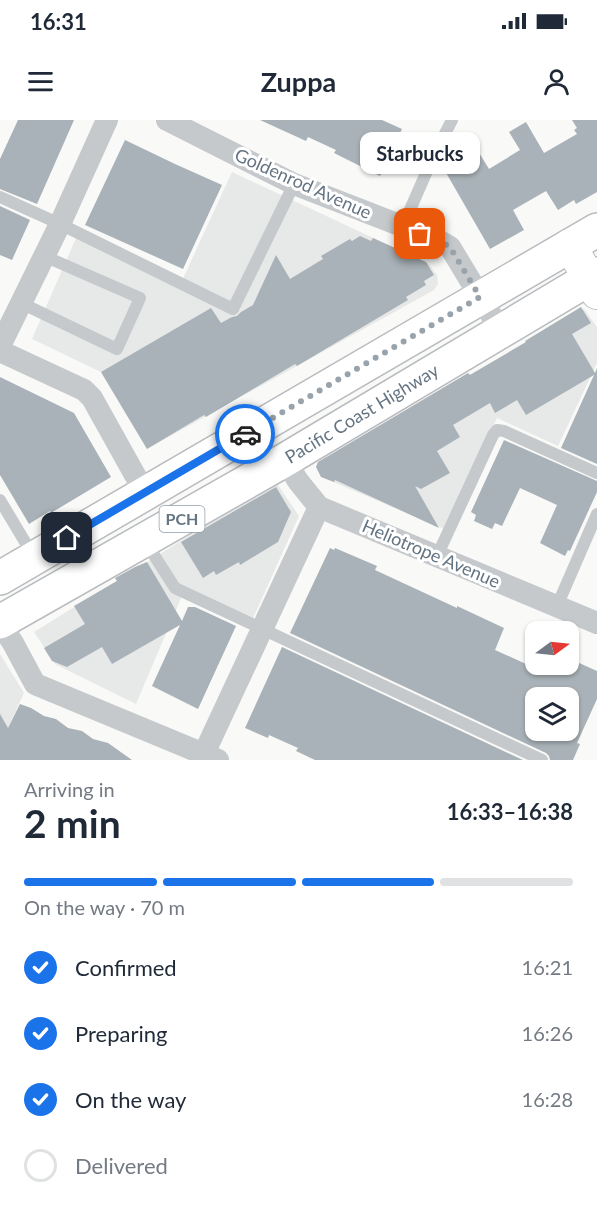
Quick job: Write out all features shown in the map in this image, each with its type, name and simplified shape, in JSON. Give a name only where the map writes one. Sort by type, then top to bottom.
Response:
[{"type":"highway","name":"PCH","points":[[0,578],[583,238]]},
{"type":"highway","name":"Pacific Coast Highway","points":[[0,623],[285,460],[501,331],[594,282]]},
{"type":"street","points":[[107,120],[0,349],[84,390],[92,398],[146,493]]},
{"type":"street","name":"Goldenrod Avenue","points":[[167,120],[294,184],[402,228],[438,240],[450,247],[501,331]]},
{"type":"street","points":[[583,238],[594,282]]},
{"type":"street","name":"Heliotrope Avenue","points":[[285,460],[319,507],[597,623]]},
{"type":"street","points":[[0,623],[35,684],[208,758],[262,630],[319,507]]},
{"type":"lane","points":[[402,228],[452,120]]},
{"type":"lane","points":[[0,197],[233,309],[294,184]]},
{"type":"lane","points":[[21,303],[117,348],[140,298],[44,256]]},
{"type":"lane","points":[[437,556],[497,430],[504,431],[597,473]]},
{"type":"lane","points":[[0,500],[35,558]]},
{"type":"lane","points":[[557,606],[597,514]]},
{"type":"lane","points":[[145,541],[175,588],[542,760]]},
{"type":"shaded area","points":[[232,172],[429,264],[437,275],[438,284],[434,290],[147,449],[101,372],[32,339],[76,238],[180,285]]},
{"type":"shaded area","points":[[584,309],[597,327],[597,363],[558,446],[497,418],[444,529],[324,478],[318,467],[320,461]]},
{"type":"shaded area","points":[[276,482],[299,516],[249,627],[182,596],[136,704],[55,664],[34,632]]},
{"type":"shaded area","points":[[0,654],[24,693],[0,745]]},
{"type":"building","points":[[18,120],[74,120],[37,204],[0,189],[0,159]]},
{"type":"building","points":[[260,120],[382,120],[402,129],[380,176],[334,153],[336,150],[308,137],[306,141]]},
{"type":"building","points":[[572,120],[597,120],[597,192],[576,204],[574,200],[558,210],[546,191],[513,210],[524,230],[490,249],[441,164],[459,154],[463,160],[478,151],[489,169],[520,150],[509,132],[526,122],[544,153],[577,134],[574,130],[577,128]]},
{"type":"building","points":[[125,140],[222,185],[183,269],[85,225]]},
{"type":"building","points":[[0,206],[30,220],[12,260],[0,255]]},
{"type":"building","points":[[360,236],[371,241],[373,238],[426,262],[434,275],[424,281],[426,285],[406,297],[408,300],[297,366],[295,364],[147,449],[101,372],[211,308],[221,323],[237,316],[253,305],[276,255],[290,279],[323,259],[321,256],[350,239],[352,241]]},
{"type":"building","points":[[581,307],[591,323],[572,334],[595,373],[597,368],[597,464],[561,448],[594,375],[526,415],[517,400],[495,413],[490,403],[453,425],[460,437],[437,451],[450,473],[421,489],[415,486],[439,528],[335,480],[334,482],[321,477],[316,467],[318,462],[468,373],[470,375],[526,342]]},
{"type":"building","points":[[0,377],[74,413],[111,477],[29,524],[0,475]]},
{"type":"building","points":[[504,440],[597,481],[597,492],[570,551],[568,550],[565,556],[540,543],[557,505],[520,488],[502,526],[495,523],[492,529],[474,521],[476,515],[471,512]]},
{"type":"building","points":[[276,487],[291,512],[278,542],[240,565],[239,562],[216,575],[214,571],[203,578],[181,542]]},
{"type":"building","points":[[330,548],[377,566],[375,570],[504,628],[495,650],[525,664],[525,675],[579,675],[579,663],[597,671],[597,699],[579,739],[579,687],[525,687],[525,741],[578,741],[577,743],[580,744],[573,760],[550,760],[546,753],[290,633]]},
{"type":"building","points":[[147,562],[182,621],[188,607],[195,607],[236,626],[198,709],[152,686],[180,625],[112,664],[102,647],[67,667],[52,661],[44,648],[85,624],[74,606],[117,581],[115,578]]},
{"type":"building","points":[[282,647],[523,760],[315,760],[296,751],[298,748],[269,735],[268,738],[245,728]]},
{"type":"building","points":[[20,704],[44,716],[56,719],[68,728],[82,731],[93,739],[108,743],[132,760],[0,760],[0,714],[8,728]]},
{"type":"way so far","points":[[245,434],[480,297],[450,247],[420,234]]},
{"type":"place","name":"Starbucks","points":[[420,234]]},
{"type":"route","points":[[67,538],[245,434]]}]
